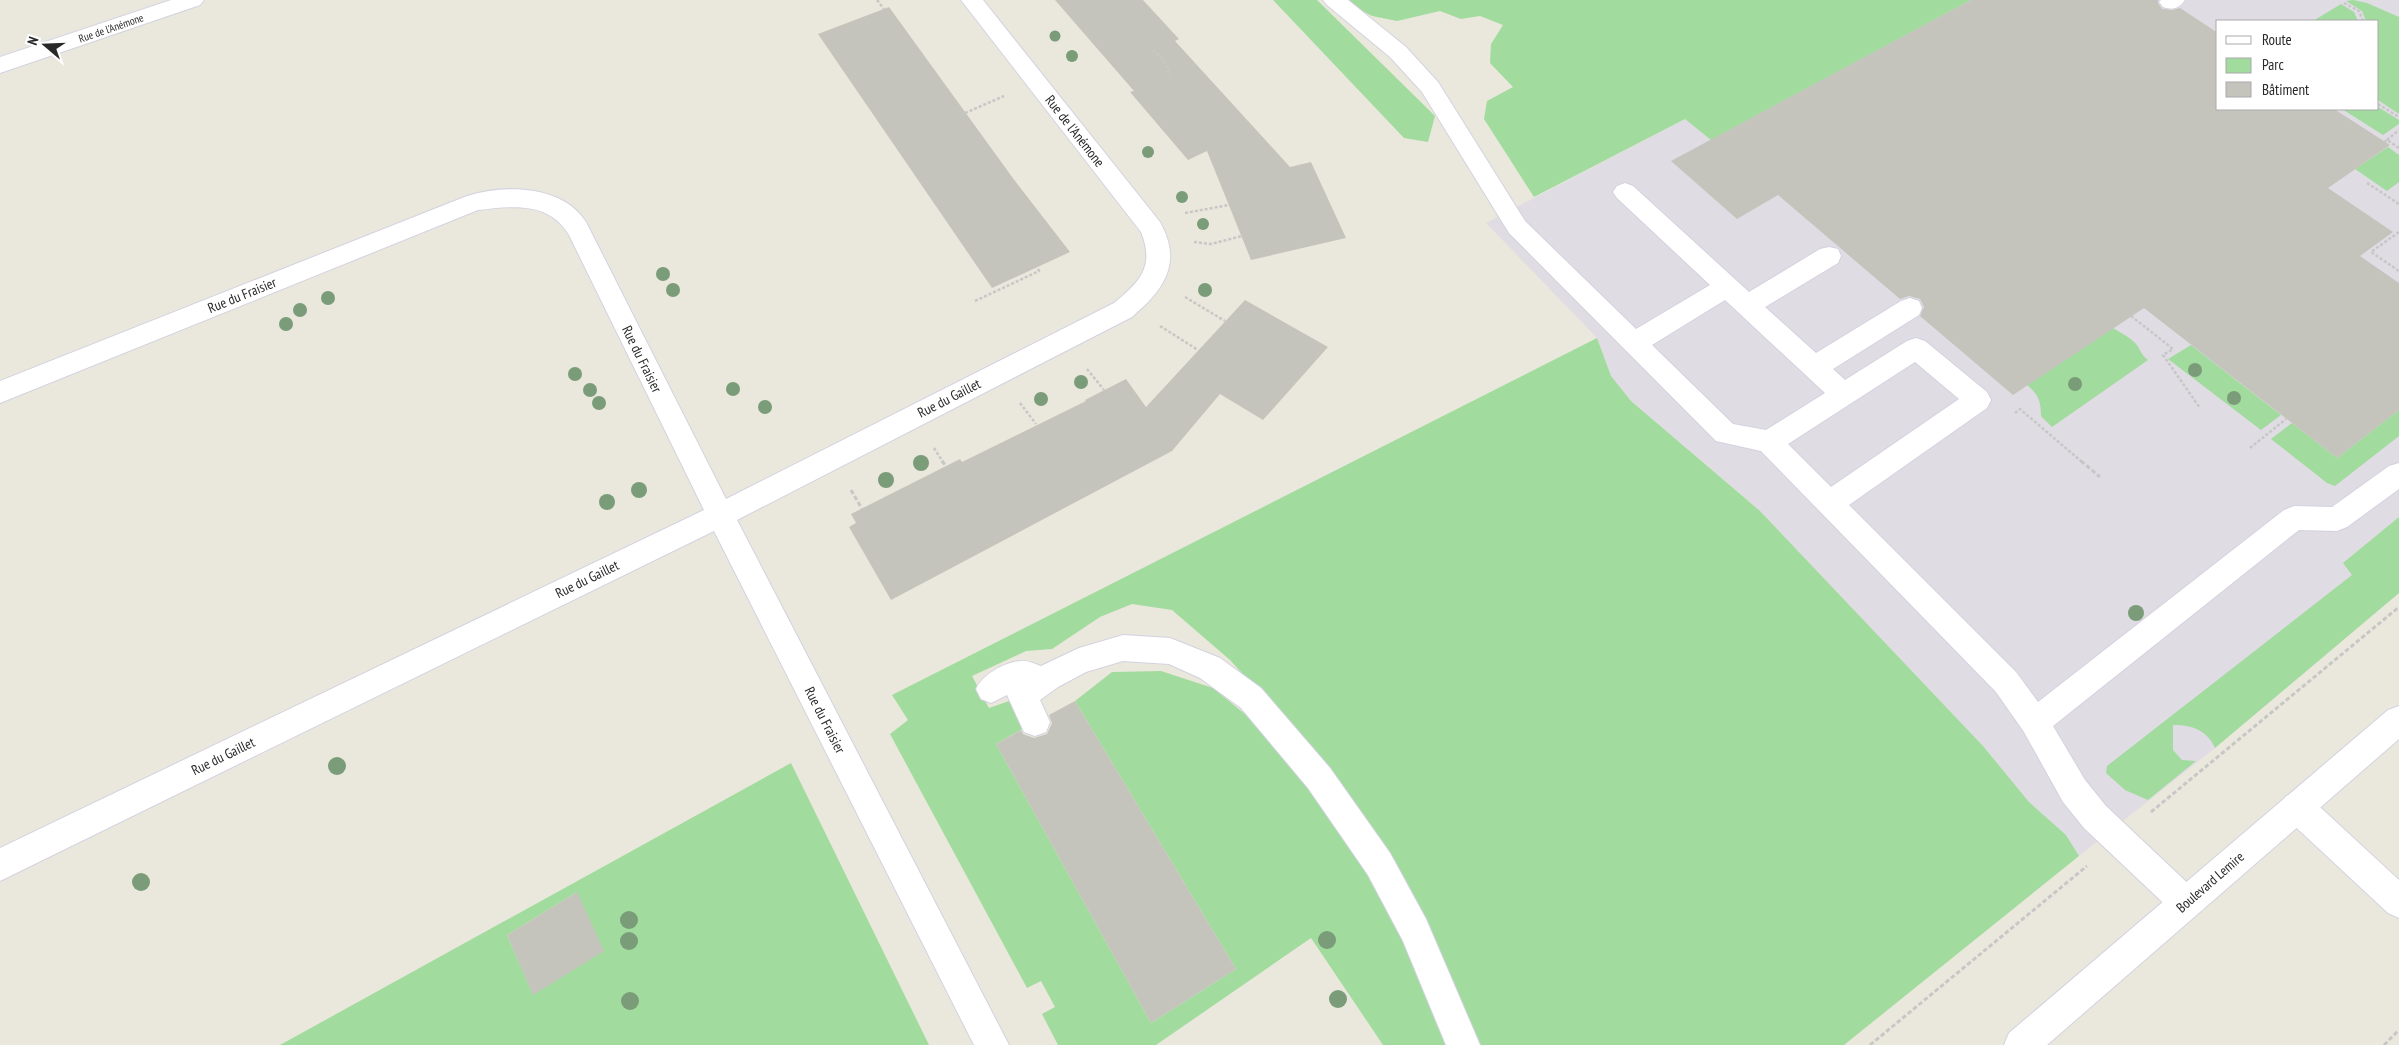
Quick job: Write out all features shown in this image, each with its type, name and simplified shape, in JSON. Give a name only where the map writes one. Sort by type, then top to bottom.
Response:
[{"type":"street","name":"Rue de l'Anémone","points":[[0,65],[193,0]]},
{"type":"street","name":"Rue de l'Anémone","points":[[972,0],[1152,228],[1156,236],[1160,255],[1155,274]]},
{"type":"street","points":[[1334,0],[1392,46],[1430,87],[1518,227],[1726,433],[1769,442],[1830,503],[2006,682],[2035,722],[2074,791],[2095,817],[2186,903]]},
{"type":"street","points":[[1625,192],[1844,394]]},
{"type":"street","name":"Rue du Fraisier","points":[[0,392],[476,202],[503,198],[530,200],[557,206],[572,219],[720,515],[992,1045]]},
{"type":"street","points":[[1748,305],[1828,256]]},
{"type":"street","name":"Rue du Gaillet","points":[[0,865],[720,515],[1123,310],[1138,300],[1155,274]]},
{"type":"street","points":[[1634,343],[1728,286]]},
{"type":"street","points":[[1815,367],[1910,308]]},
{"type":"street","points":[[1769,442],[1916,348],[1978,400],[1830,503]]},
{"type":"street","points":[[2035,722],[2294,518],[2337,519],[2399,474]]},
{"type":"street","points":[[1035,722],[1022,696],[1041,681],[1079,661],[1123,648],[1170,651],[1210,668],[1251,698],[1319,778],[1378,864],[1415,930],[1463,1045]]},
{"type":"street","points":[[991,689],[1021,673],[1031,674],[1041,681]]},
{"type":"street","name":"Boulevard Lemire","points":[[2021,1045],[2297,807],[2395,730]]},
{"type":"street","points":[[2297,807],[2399,902]]},
{"type":"path","points":[[877,0],[884,9]]},
{"type":"path","points":[[2349,0],[2344,3],[2360,11],[2363,20]]},
{"type":"path","points":[[1153,50],[1164,61],[1170,75]]},
{"type":"path","points":[[2379,105],[2399,117]]},
{"type":"path","points":[[2399,130],[2385,141],[2399,148]]},
{"type":"path","points":[[2367,182],[2399,204]]},
{"type":"path","points":[[2399,232],[2371,252],[2399,271]]},
{"type":"path","points":[[1156,236],[1210,244],[1242,236]]},
{"type":"path","points":[[975,301],[1039,271],[1038,267]]},
{"type":"path","points":[[1155,274],[1225,321]]},
{"type":"path","points":[[2131,316],[2173,348],[2163,355],[2200,408]]},
{"type":"path","points":[[2020,409],[2100,477]]},
{"type":"path","points":[[2250,448],[2286,419]]},
{"type":"path","points":[[2160,804],[2399,607]]},
{"type":"path","points":[[1870,1045],[2085,868]]},
{"type":"path","points":[[2384,1045],[2399,1030]]},
{"type":"shaded area","points":[[1971,0],[2399,0],[2399,593],[2215,748],[2079,856],[2066,835],[2029,802],[1983,746],[1760,511],[1631,401],[1611,376],[1597,338],[1486,223],[1685,119]]},
{"type":"green space","points":[[1273,0],[1317,0],[1435,116],[1428,142],[1404,138]]},
{"type":"green space","points":[[1346,0],[1971,0],[1711,140],[1685,119],[1534,197],[1484,119],[1487,101],[1513,87],[1490,63],[1491,44],[1503,25],[1480,16],[1461,19],[1440,11],[1397,21],[1372,16]]},
{"type":"green space","points":[[2353,0],[2367,3],[2399,17],[2399,114],[2379,101],[2379,20],[2366,20],[2362,11],[2346,1]]},
{"type":"green space","points":[[2341,4],[2354,12],[2358,20],[2315,20]]},
{"type":"green space","points":[[2379,108],[2399,120],[2399,124],[2383,135],[2344,110],[2379,110]]},
{"type":"green space","points":[[2388,147],[2399,155],[2399,182],[2387,191],[2355,169]]},
{"type":"green space","points":[[2113,328],[2134,342],[2148,360],[2052,427],[2041,416],[2038,398],[2027,385]]},
{"type":"green space","points":[[1597,338],[1611,376],[1631,401],[1760,511],[1983,746],[2029,802],[2066,835],[2079,856],[1844,1045],[1476,1045],[1292,728],[1230,660],[1172,610],[1132,604],[1100,617],[1052,649],[1026,651],[972,676],[989,708],[1012,700],[1024,728],[996,744],[1151,1023],[1236,969],[1075,701],[1112,672],[1161,671],[1213,688],[1262,728],[1324,801],[1385,904],[1426,980],[1449,1045],[1383,1045],[1311,938],[1156,1045],[1058,1045],[1042,1014],[1055,1007],[1041,981],[1027,988],[890,734],[908,720],[892,695]]},
{"type":"green space","points":[[2191,345],[2281,415],[2261,430],[2168,359]]},
{"type":"green space","points":[[2399,410],[2399,436],[2335,486],[2327,483],[2271,439],[2292,423],[2337,458]]},
{"type":"green space","points":[[2399,517],[2399,593],[2215,748],[2208,737],[2198,730],[2186,726],[2173,725],[2173,750],[2182,760],[2196,761],[2148,800],[2125,790],[2106,773],[2107,766],[2352,575],[2343,563]]},
{"type":"green space","points":[[791,763],[929,1045],[280,1045]],"holes":[[[577,892],[533,994],[507,935]]]},
{"type":"building","points":[[1055,0],[1143,0],[1179,39],[1175,41],[1290,167],[1311,162],[1346,238],[1251,260],[1207,151],[1188,160],[1130,92],[1134,91]]},
{"type":"building","points":[[1971,0],[2158,0],[2162,9],[2172,10],[2180,8],[2216,32],[2216,110],[2336,110],[2390,145],[2328,188],[2393,232],[2360,256],[2399,283],[2399,410],[2337,458],[2144,308],[2013,395],[1920,316],[1924,307],[1920,299],[1909,296],[1900,299],[1778,195],[1737,219],[1671,161]]},
{"type":"building","points":[[889,7],[1015,181],[1070,252],[992,288],[818,34]]},
{"type":"building","points":[[1245,300],[1328,347],[1263,420],[1220,394],[1172,451],[891,600],[849,527],[856,523],[851,514],[960,459],[962,462],[1086,401],[1126,379],[1146,407]]},
{"type":"building","points":[[1075,701],[1236,969],[1151,1023],[996,744],[1021,730],[1023,734],[1034,738],[1047,734],[1052,723],[1049,715]]},
{"type":"building","points":[[577,892],[604,951],[533,995],[507,935]]}]
